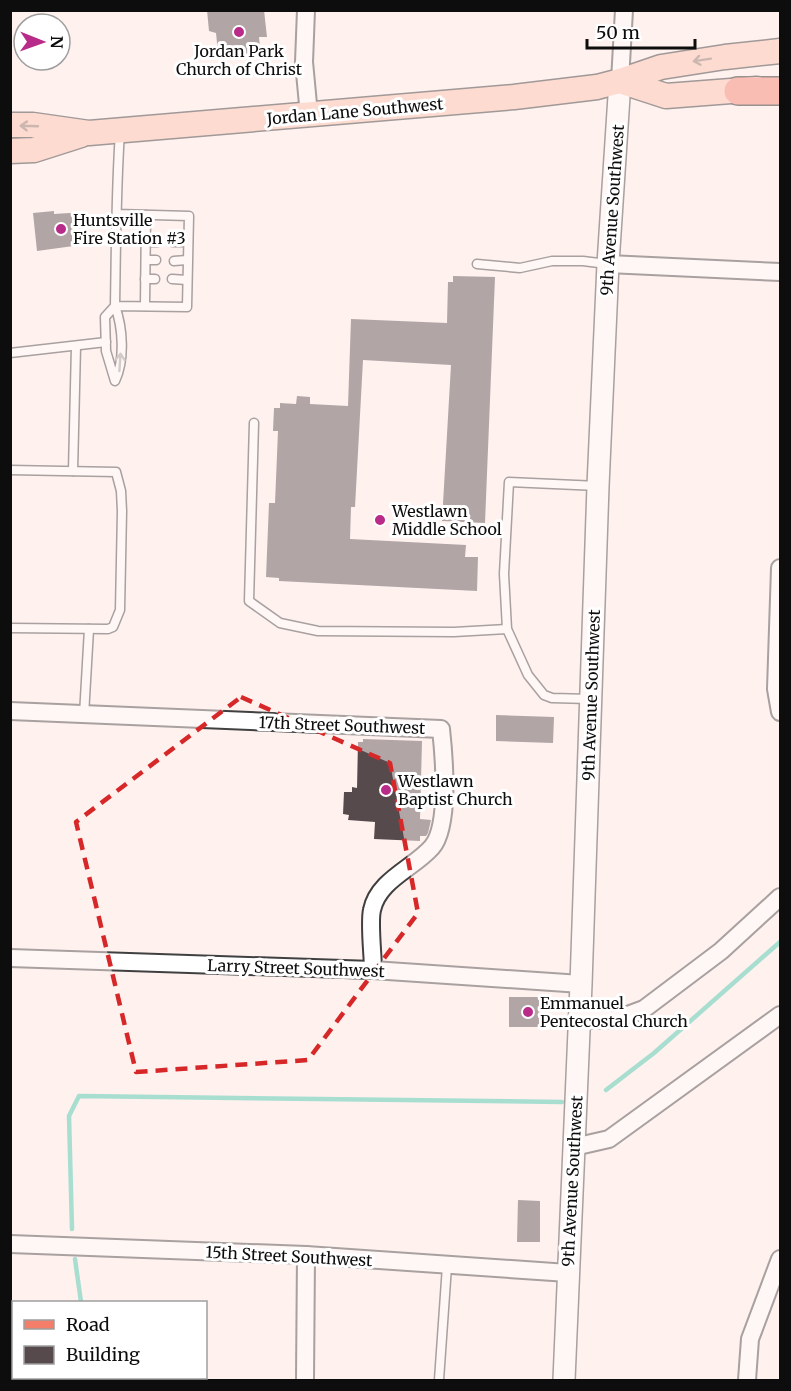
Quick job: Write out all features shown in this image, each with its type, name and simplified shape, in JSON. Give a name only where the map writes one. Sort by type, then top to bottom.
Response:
[{"type":"main road","name":"Jordan Lane Southwest","points":[[10,152],[34,150],[89,133],[514,97],[597,87],[661,67],[780,51]]},
{"type":"main road","points":[[621,81],[666,96],[780,89]]},
{"type":"main road","name":"Jordan Lane Southwest","points":[[10,125],[33,125],[89,133]]},
{"type":"street","points":[[306,10],[304,62],[309,115]]},
{"type":"street","name":"9th Avenue Southwest","points":[[564,1380],[581,984],[598,486],[608,264],[624,10]]},
{"type":"street","points":[[608,264],[780,272]]},
{"type":"street","points":[[780,568],[776,689],[780,712]]},
{"type":"street","name":"17th Street Southwest","points":[[10,711],[441,729],[445,757],[442,825],[432,846],[383,887],[372,909],[373,970]]},
{"type":"street","points":[[579,1020],[617,1019],[644,1009],[721,951],[780,897]]},
{"type":"street","name":"Larry Street Southwest","points":[[10,958],[373,970],[581,984]]},
{"type":"street","points":[[574,1148],[609,1139],[780,1015]]},
{"type":"street","name":"15th Street Southwest","points":[[10,1244],[306,1255],[568,1273]]},
{"type":"street","points":[[305,1380],[306,1255]]},
{"type":"street","points":[[747,1380],[750,1339],[780,1259]]},
{"type":"lane","points":[[117,214],[189,216],[187,307],[115,306],[105,317],[106,351],[115,381],[120,371],[121,349],[120,319],[115,306],[117,214],[120,130]]},
{"type":"lane","points":[[145,306],[150,279],[146,260],[146,215]]},
{"type":"lane","points":[[146,242],[157,242]]},
{"type":"lane","points":[[173,242],[188,242]]},
{"type":"lane","points":[[146,260],[156,260]]},
{"type":"lane","points":[[174,261],[187,260]]},
{"type":"lane","points":[[477,264],[520,268],[552,261],[608,264]]},
{"type":"lane","points":[[172,279],[187,280]]},
{"type":"lane","points":[[10,353],[105,342]]},
{"type":"lane","points":[[73,471],[76,346]]},
{"type":"lane","points":[[254,423],[249,601],[280,623],[318,631],[454,632],[507,629]]},
{"type":"lane","points":[[10,470],[116,472],[121,491],[122,511],[119,615],[113,627],[108,629],[10,628]]},
{"type":"lane","points":[[590,699],[552,698],[544,695],[528,675],[507,629],[504,574],[509,482],[598,486]]},
{"type":"lane","points":[[84,715],[90,629]]},
{"type":"lane","points":[[439,1380],[447,1266]]},
{"type":"highlighted area","points":[[241,697],[390,763],[418,913],[308,1060],[136,1072],[76,822]]},
{"type":"building","name":"Jordan Park Church of Christ","points":[[207,10],[264,10],[267,37],[259,37],[260,48],[250,49],[251,53],[234,55],[233,51],[218,53],[216,33],[209,31]]},
{"type":"building","name":"Huntsville Fire Station #3","points":[[54,211],[54,214],[85,212],[88,244],[37,251],[33,213]]},
{"type":"building","points":[[453,276],[495,277],[485,523],[442,521],[451,365],[363,360],[355,507],[351,507],[350,539],[466,545],[465,557],[478,557],[477,591],[279,581],[279,578],[266,577],[269,503],[275,503],[278,431],[273,431],[274,408],[280,408],[280,403],[296,404],[297,396],[310,397],[310,404],[348,406],[351,319],[447,323],[448,282],[453,282]]},
{"type":"building","points":[[496,715],[554,717],[553,743],[496,741]]},
{"type":"building","name":"Westlawn Baptist Church","points":[[363,739],[422,741],[420,819],[431,820],[428,833],[426,836],[420,836],[420,841],[374,839],[375,822],[348,820],[349,815],[343,814],[344,792],[352,792],[352,787],[357,788],[358,742],[363,742]]},
{"type":"building","name":"Emmanuel Pentecostal Church","points":[[509,997],[547,997],[547,1027],[509,1027]]},
{"type":"building","points":[[518,1200],[540,1201],[540,1242],[517,1242]]},
{"type":"waterway","points":[[606,1090],[654,1053],[780,942]]},
{"type":"waterway","points":[[72,1229],[69,1116],[79,1096],[562,1102]]},
{"type":"waterway","points":[[75,1259],[81,1301]]},
{"type":"place","name":"Jordan Park Church of Christ","points":[[239,32]]},
{"type":"place","name":"Huntsville Fire Station #3","points":[[61,229]]},
{"type":"place","name":"Westlawn Middle School","points":[[380,520]]},
{"type":"place","name":"Westlawn Baptist Church","points":[[386,790]]},
{"type":"place","name":"Emmanuel Pentecostal Church","points":[[528,1012]]}]
